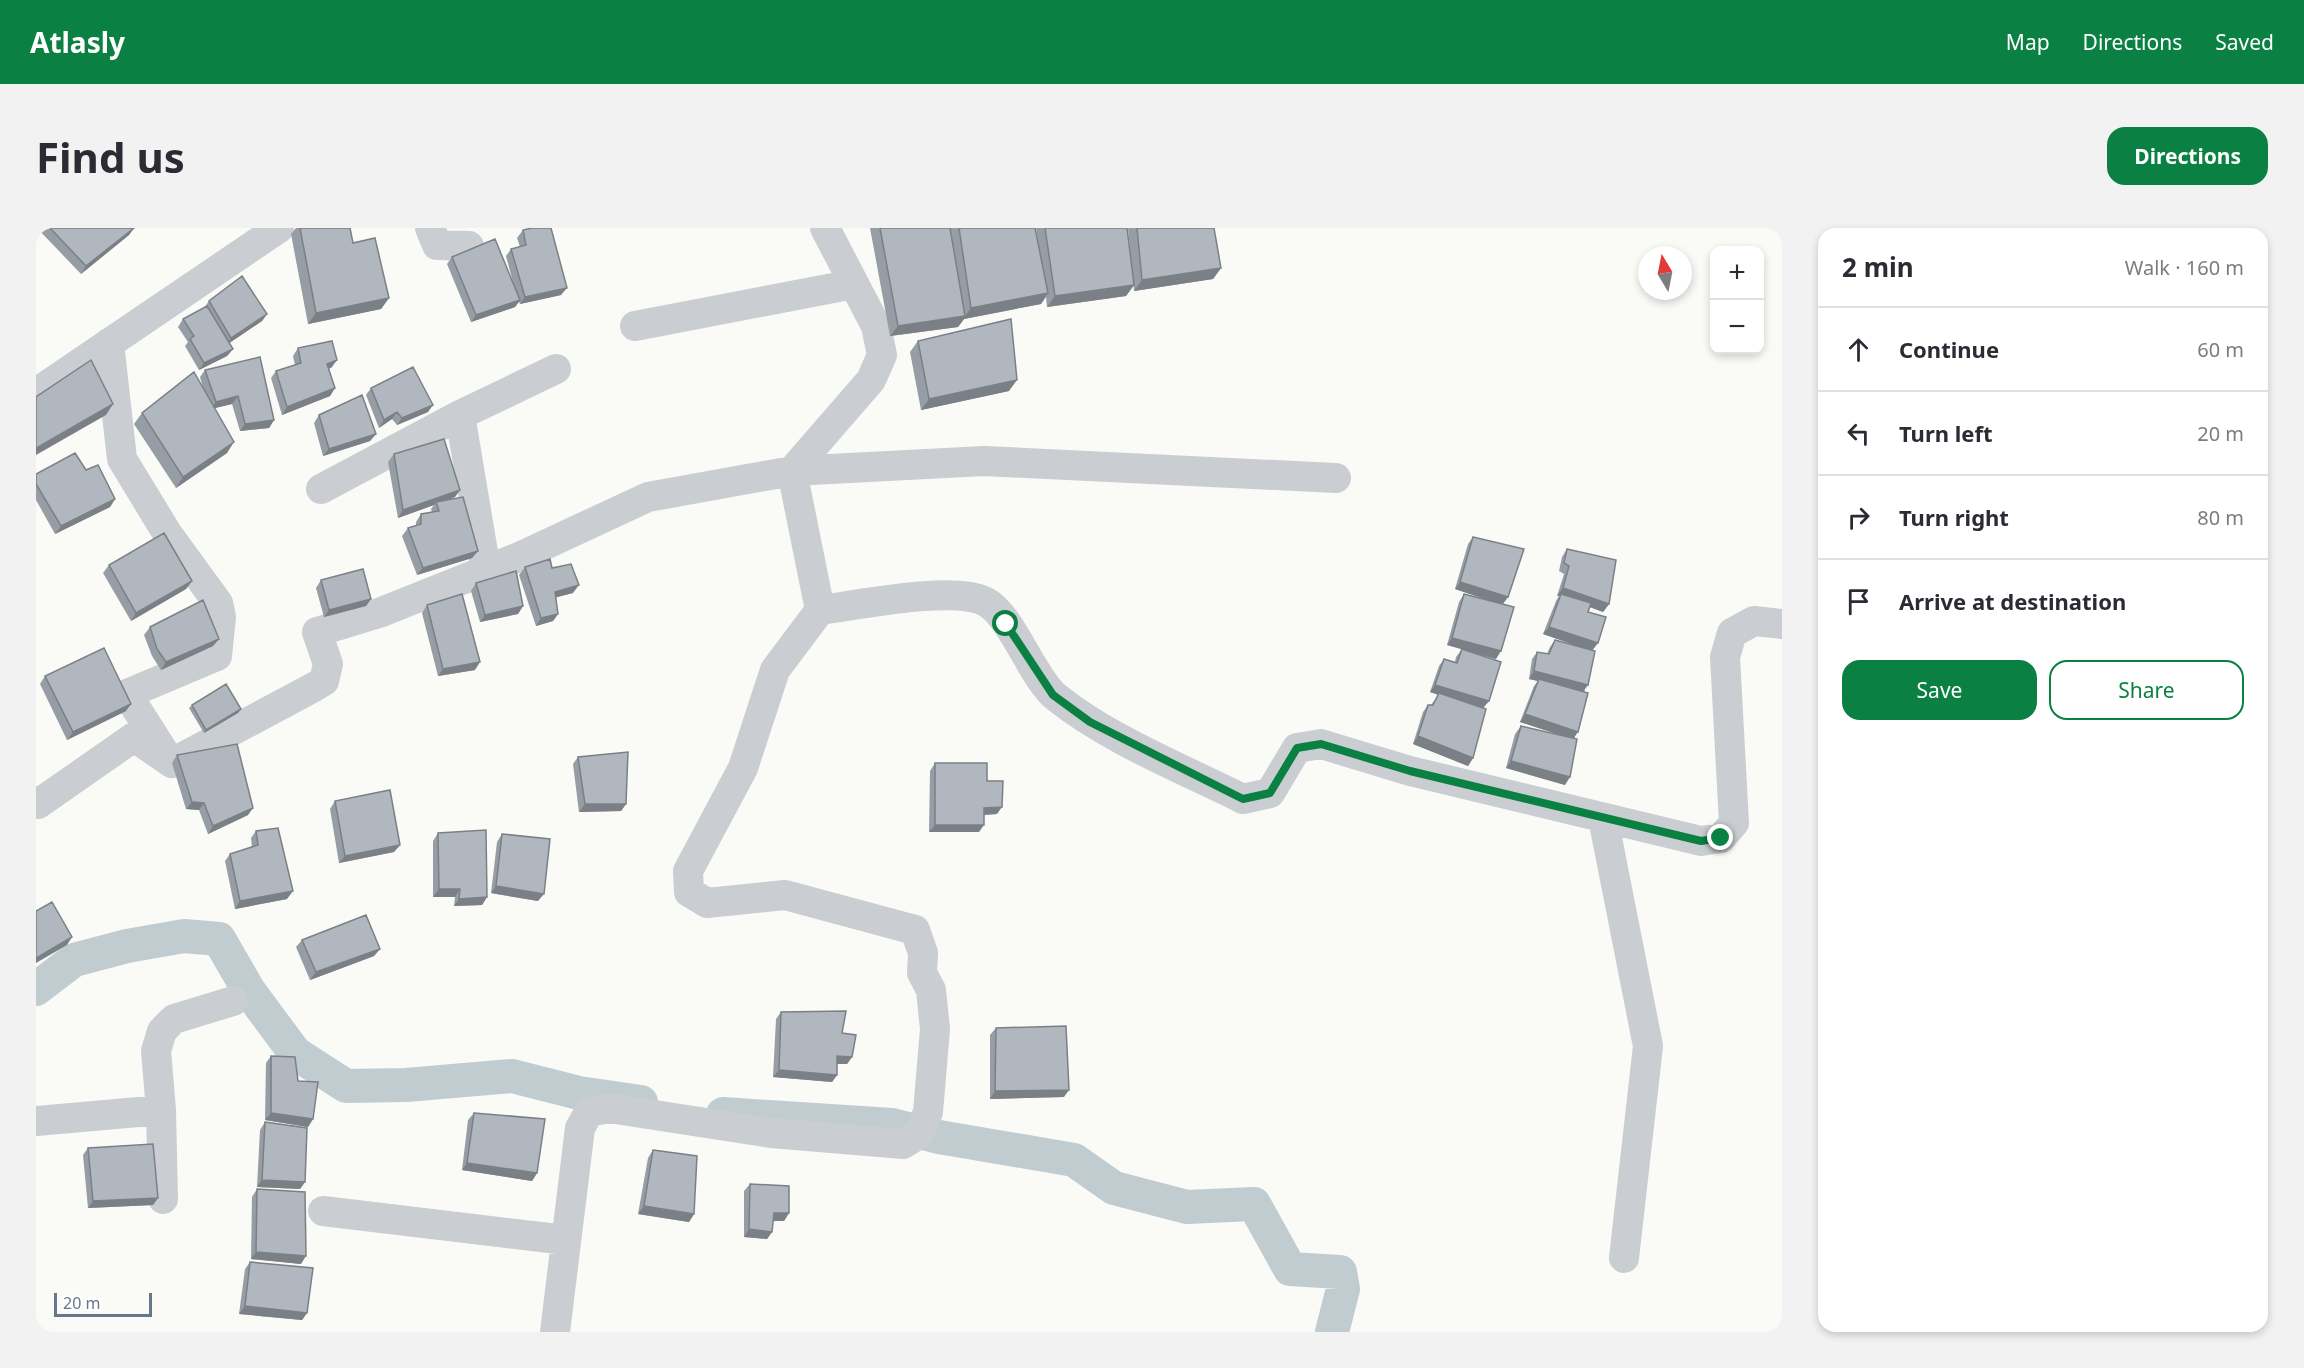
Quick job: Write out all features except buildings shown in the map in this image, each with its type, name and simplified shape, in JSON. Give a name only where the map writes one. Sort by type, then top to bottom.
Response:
[{"type":"street","points":[[36,393],[109,343],[234,241],[279,228]]},
{"type":"street","points":[[430,228],[437,245],[469,246]]},
{"type":"street","points":[[792,471],[871,380],[882,355],[876,326],[825,228]]},
{"type":"street","points":[[635,326],[854,284]]},
{"type":"street","points":[[109,343],[122,459],[167,533],[218,603],[221,617],[217,656],[127,694],[172,763]]},
{"type":"street","points":[[321,489],[460,415],[556,369]]},
{"type":"street","points":[[460,415],[486,570]]},
{"type":"street","points":[[172,763],[324,681],[328,664],[317,632],[379,613],[486,570],[648,497],[792,471],[984,461],[1336,478]]},
{"type":"street","points":[[792,471],[820,610]]},
{"type":"street","points":[[555,1332],[580,1128],[589,1112],[609,1107],[771,1133],[903,1144],[921,1128],[928,1112],[935,1029],[931,990],[922,973],[923,953],[915,930],[785,895],[707,903],[689,892],[688,871],[743,768],[775,670],[820,610],[955,594],[987,602],[1006,624],[1053,695],[1090,722],[1243,799],[1270,793],[1297,748],[1321,744],[1410,771],[1701,841],[1721,838],[1734,823],[1725,657],[1732,633],[1754,621],[1782,624]]},
{"type":"street","points":[[36,801],[38,804],[134,737],[172,763]]},
{"type":"street","points":[[1603,818],[1648,1046],[1624,1258]]},
{"type":"street","points":[[163,1199],[161,1110],[156,1051],[162,1031],[174,1019],[233,1001]]},
{"type":"street","points":[[36,1121],[161,1110]]},
{"type":"street","points":[[323,1211],[566,1240]]},
{"type":"waterway","points":[[36,989],[74,960],[127,946],[184,936],[219,939],[249,991],[295,1053],[346,1086],[406,1085],[512,1076],[579,1093],[641,1102]]},
{"type":"waterway","points":[[723,1114],[892,1125],[939,1137],[1074,1160],[1114,1188],[1187,1207],[1254,1204],[1290,1269],[1340,1272],[1343,1289],[1332,1332]]},
{"type":"route","points":[[1006,624],[1053,695],[1090,722],[1243,799],[1270,793],[1297,748],[1321,744],[1410,771],[1701,841],[1721,838]]}]
